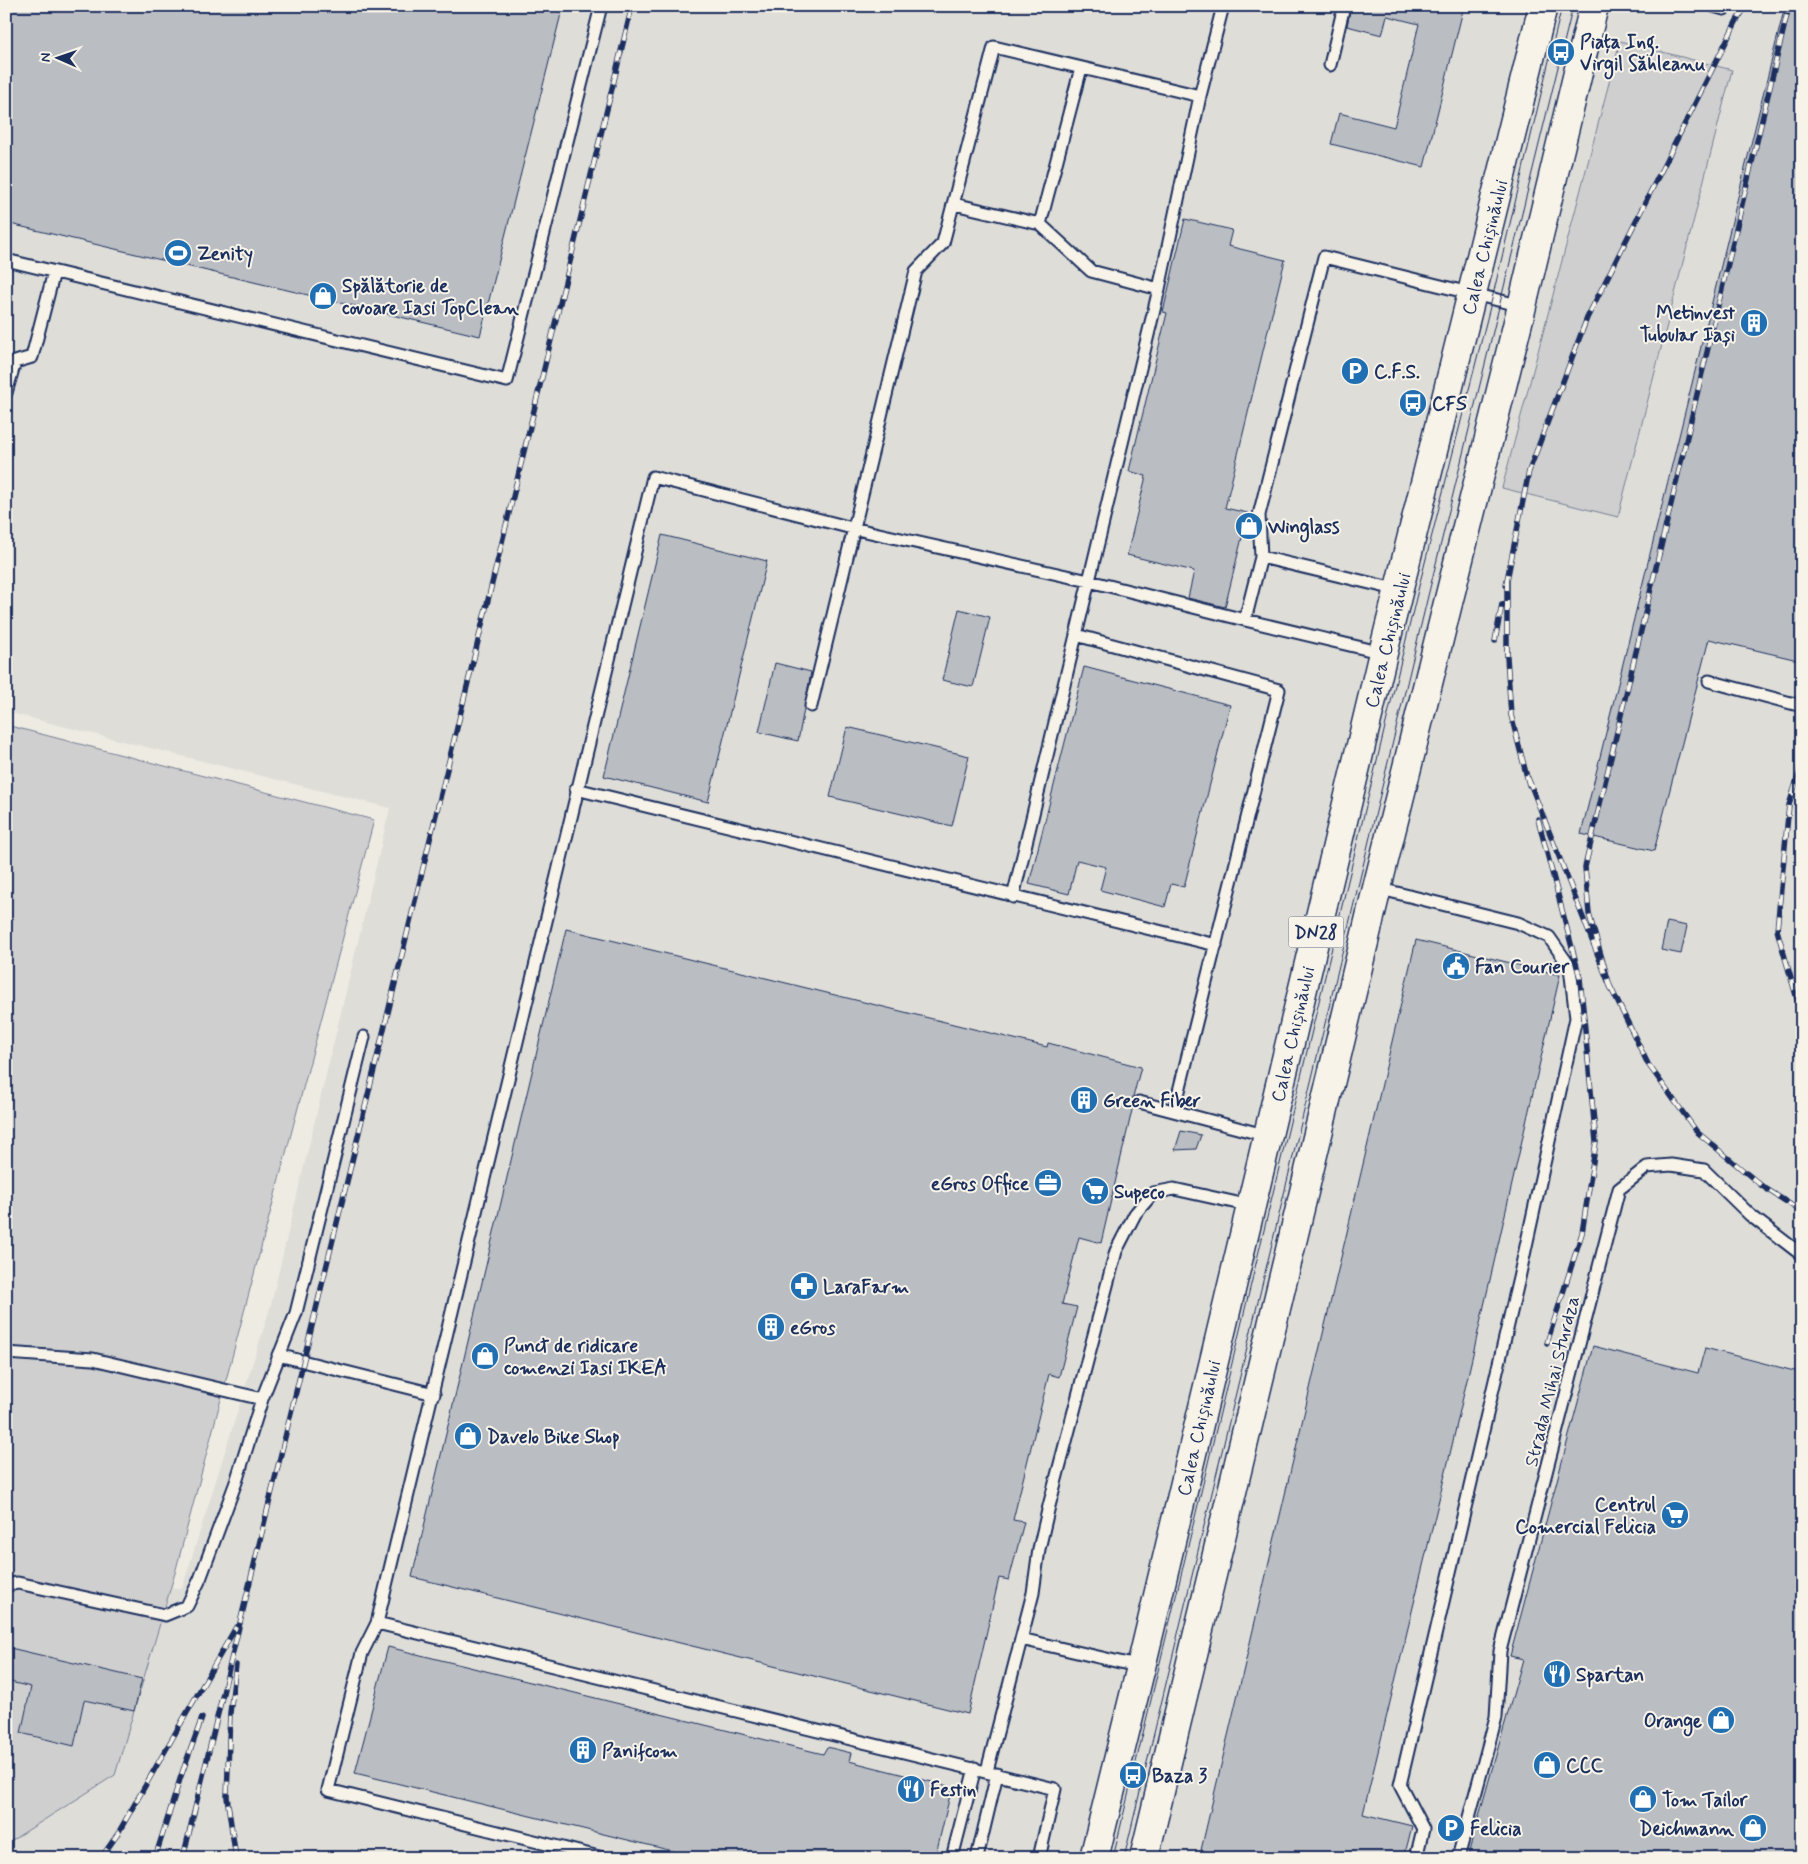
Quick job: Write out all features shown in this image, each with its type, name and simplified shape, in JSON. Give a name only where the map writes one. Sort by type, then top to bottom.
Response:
[{"type":"main road","name":"Calea Chișinăului","points":[[1094,1858],[1142,1667],[1383,653],[1544,6]]},
{"type":"main road","name":"DN28","points":[[1145,1857],[1376,888],[1522,306],[1594,6]]},
{"type":"lane","points":[[6,260],[507,381],[601,6]]},
{"type":"lane","points":[[1013,896],[1159,289],[1200,96],[1223,6]]},
{"type":"lane","points":[[1330,65],[1344,6]]},
{"type":"lane","points":[[811,706],[852,528],[916,271],[943,243],[994,47],[1200,96]]},
{"type":"lane","points":[[1040,224],[1081,68]]},
{"type":"lane","points":[[954,204],[1040,224],[1091,271],[1159,289]]},
{"type":"lane","points":[[1245,620],[1261,557],[1259,515],[1324,258],[1522,306]]},
{"type":"lane","points":[[6,393],[15,362],[32,357],[54,272]]},
{"type":"lane","points":[[603,1858],[328,1790],[362,1654],[377,1624],[434,1394],[576,789],[653,477],[852,528],[1089,581],[1383,653]]},
{"type":"lane","points":[[1261,557],[1399,590]]},
{"type":"lane","points":[[1076,634],[1279,690],[1174,1111]]},
{"type":"lane","points":[[1709,681],[1802,706]]},
{"type":"lane","points":[[576,789],[1216,945]]},
{"type":"lane","points":[[1376,888],[1518,923],[1549,937],[1570,967],[1576,1018],[1519,1278],[1400,1785],[1423,1829],[1416,1858]]},
{"type":"lane","points":[[6,1585],[18,1583],[165,1615],[187,1606],[200,1579],[236,1482],[262,1399],[296,1314],[364,1036]]},
{"type":"lane","points":[[1139,1102],[1268,1136]]},
{"type":"lane","name":"Strada Mihai Sturdza","points":[[1458,1858],[1496,1717],[1500,1651],[1619,1189],[1647,1167],[1670,1165],[1704,1170],[1750,1215],[1802,1255]]},
{"type":"lane","points":[[977,1858],[992,1772],[1033,1592],[1039,1549],[1116,1251],[1136,1214],[1153,1192],[1174,1190],[1251,1206]]},
{"type":"lane","points":[[6,1353],[93,1359],[262,1399]]},
{"type":"lane","points":[[278,1355],[434,1394]]},
{"type":"lane","points":[[377,1624],[992,1772],[1055,1789],[1039,1858]]},
{"type":"lane","points":[[1021,1640],[1142,1667]]},
{"type":"lane","points":[[952,1858],[975,1768]]},
{"type":"shaded area","points":[[6,6],[1802,6],[1802,1858],[6,1858],[6,1561],[182,1589],[270,1308],[390,808],[6,712]]},
{"type":"shaded area","points":[[1620,41],[1732,70],[1618,517],[1502,488]]},
{"type":"shaded area","points":[[6,725],[374,820],[175,1573],[115,1775],[6,1844]]},
{"type":"building","points":[[6,6],[563,6],[480,336],[6,223]]},
{"type":"building","points":[[1351,6],[1464,6],[1424,167],[1331,144],[1339,113],[1394,127],[1419,24],[1387,16],[1382,35],[1347,26]]},
{"type":"building","name":"Metinvest Tubular Iași","points":[[1785,6],[1802,6],[1802,661],[1709,639],[1654,851],[1581,834]]},
{"type":"building","points":[[1185,219],[1232,230],[1228,246],[1285,260],[1225,508],[1248,513],[1225,607],[1188,598],[1194,571],[1127,555],[1146,476],[1129,471],[1167,313],[1163,312]]},
{"type":"building","points":[[662,535],[767,561],[708,802],[604,776]]},
{"type":"building","points":[[959,609],[990,617],[973,687],[942,680]]},
{"type":"building","points":[[775,663],[811,672],[798,741],[759,732]]},
{"type":"building","points":[[1084,667],[1230,705],[1184,887],[1171,884],[1165,907],[1100,890],[1106,867],[1077,860],[1069,894],[1029,884]]},
{"type":"building","points":[[847,727],[969,756],[952,826],[830,797]]},
{"type":"building","points":[[1667,922],[1687,926],[1681,954],[1661,950]]},
{"type":"building","name":"eGros","points":[[566,929],[1047,1047],[1048,1043],[1141,1067],[1101,1243],[1079,1237],[1062,1304],[1077,1307],[1059,1377],[1049,1374],[1013,1520],[1024,1522],[1009,1580],[999,1578],[968,1714],[412,1577]]},
{"type":"building","points":[[1416,940],[1560,975],[1450,1454],[1363,1814],[1412,1826],[1404,1858],[1233,1858],[1201,1850]]},
{"type":"building","points":[[1181,1131],[1201,1135],[1196,1149],[1175,1150]]},
{"type":"building","name":"Centrul Comercial Felicia","points":[[1593,1346],[1698,1373],[1705,1348],[1802,1373],[1802,1858],[1478,1858],[1468,1855],[1523,1659],[1510,1656]]},
{"type":"building","points":[[6,1647],[142,1679],[134,1711],[84,1700],[74,1746],[21,1733],[31,1687],[6,1681]]},
{"type":"building","name":"Panifcom","points":[[388,1647],[823,1754],[827,1747],[851,1753],[849,1761],[952,1787],[935,1858],[701,1858],[355,1773]]},
{"type":"tram line","points":[[1113,1858],[1417,594],[1492,299],[1562,6]]},
{"type":"tram line","points":[[1124,1858],[1428,596],[1573,6]]},
{"type":"railway","points":[[183,1858],[632,6]]},
{"type":"railway","points":[[1506,585],[1529,471],[1587,318],[1736,22],[1746,6]]},
{"type":"railway","points":[[1528,778],[1610,986],[1589,914],[1585,867],[1789,6]]},
{"type":"railway","points":[[1507,579],[1507,657],[1511,715],[1529,785]]},
{"type":"railway","points":[[1495,641],[1502,604]]},
{"type":"railway","points":[[1802,764],[1789,805],[1777,930],[1802,1016]]},
{"type":"railway","points":[[1538,819],[1580,978],[1596,1142],[1582,1233],[1547,1343]]},
{"type":"railway","points":[[1610,986],[1648,1064],[1697,1132],[1762,1186],[1802,1212]]},
{"type":"railway","points":[[101,1858],[117,1835],[236,1627]]},
{"type":"railway","points":[[236,1665],[230,1713],[227,1797],[236,1858]]},
{"type":"railway","points":[[155,1858],[202,1718]]},
{"type":"place","name":"Piața Ing. Virgil Săhleanu","points":[[1561,52]]},
{"type":"place","name":"Zenity","points":[[178,253]]},
{"type":"place","name":"Spălătorie de covoare Iasi TopClean","points":[[323,296]]},
{"type":"place","name":"Metinvest Tubular Iași","points":[[1754,323]]},
{"type":"place","name":"C.F.S.","points":[[1355,371]]},
{"type":"place","name":"CFS","points":[[1413,403]]},
{"type":"place","name":"Winglass","points":[[1249,526]]},
{"type":"place","name":"Fan Courier","points":[[1456,966]]},
{"type":"place","name":"Green Fiber","points":[[1084,1100]]},
{"type":"place","name":"eGros Office","points":[[1048,1183]]},
{"type":"place","name":"Supeco","points":[[1095,1191]]},
{"type":"place","name":"LaraFarm","points":[[804,1286]]},
{"type":"place","name":"eGros","points":[[771,1327]]},
{"type":"place","name":"Punct de ridicare comenzi Iasi IKEA","points":[[485,1356]]},
{"type":"place","name":"Davelo Bike Shop","points":[[468,1436]]},
{"type":"place","name":"Centrul Comercial Felicia","points":[[1675,1515]]},
{"type":"place","name":"Spartan","points":[[1557,1674]]},
{"type":"place","name":"Orange","points":[[1721,1720]]},
{"type":"place","name":"Panifcom","points":[[583,1750]]},
{"type":"place","name":"CCC","points":[[1547,1765]]},
{"type":"place","name":"Baza 3","points":[[1133,1775]]},
{"type":"place","name":"Festin","points":[[911,1789]]},
{"type":"place","name":"Tom Tailor","points":[[1643,1799]]},
{"type":"place","name":"Felicia","points":[[1451,1828]]},
{"type":"place","name":"Deichmann","points":[[1753,1828]]}]
